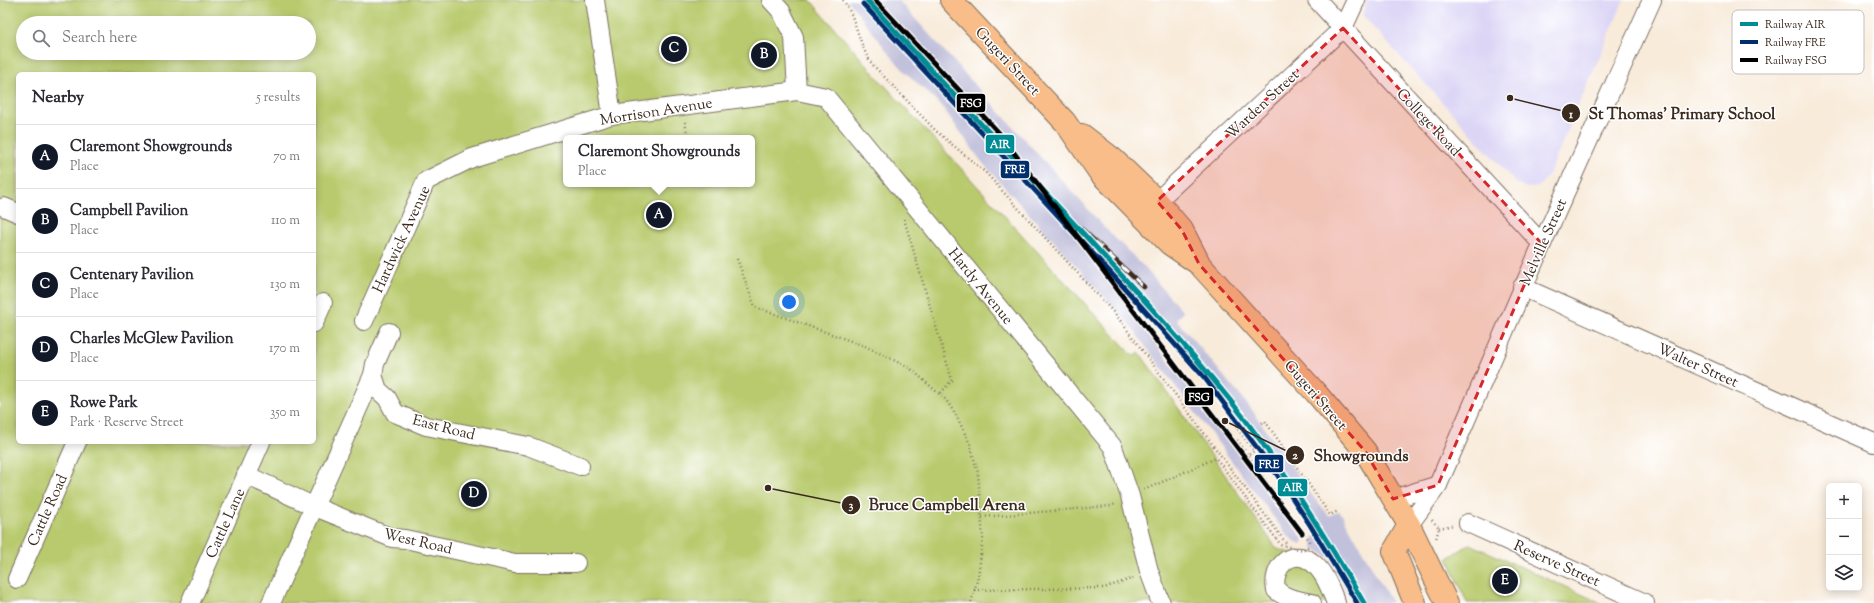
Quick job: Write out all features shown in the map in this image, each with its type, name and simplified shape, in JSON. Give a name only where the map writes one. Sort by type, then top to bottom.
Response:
[{"type":"main road","name":"Gugeri Street","points":[[951,0],[1065,122],[1100,173],[1170,244],[1199,264],[1316,393],[1365,451],[1409,525],[1448,603]]},
{"type":"main road","name":"Gugeri Street","points":[[1065,122],[1113,159],[1157,201],[1182,230],[1199,264]]},
{"type":"main road","points":[[1409,525],[1394,551],[1415,603]]},
{"type":"street","points":[[595,0],[612,115]]},
{"type":"street","points":[[771,0],[781,11],[794,37],[797,91]]},
{"type":"street","name":"College Road","points":[[1317,0],[1542,244]]},
{"type":"street","name":"Warden Street","points":[[1157,201],[1343,28],[1356,0]]},
{"type":"street","name":"Melville Street","points":[[1409,525],[1438,485],[1522,287],[1652,0]]},
{"type":"street","name":"Morrison Avenue","points":[[472,158],[612,115],[797,91]]},
{"type":"street","name":"Hardy Avenue","points":[[797,91],[826,97],[1113,447],[1130,496],[1148,571],[1161,603]]},
{"type":"street","name":"Hardwick Avenue","points":[[364,321],[426,181],[472,158]]},
{"type":"street","name":"Walter Street","points":[[1522,287],[1874,442]]},
{"type":"street","points":[[316,319],[323,303]]},
{"type":"street","points":[[271,603],[373,375],[375,364],[389,332]]},
{"type":"street","name":"East Road","points":[[373,375],[378,390],[387,398],[395,413],[426,426],[528,446],[580,466]]},
{"type":"street","name":"Cattle Road","points":[[17,579],[76,444]]},
{"type":"street","name":"Cattle Lane","points":[[190,603],[260,444]]},
{"type":"street","name":"West Road","points":[[246,475],[392,538],[405,539],[515,563],[576,563]]},
{"type":"street","points":[[1393,499],[1438,485]]},
{"type":"street","name":"Reserve Street","points":[[1468,523],[1646,603]]},
{"type":"street","points":[[1312,603],[1290,598],[1282,595],[1276,590],[1275,575],[1279,567],[1291,557],[1304,559],[1316,566],[1324,577],[1336,603]]},
{"type":"path","points":[[844,0],[850,9],[865,52],[872,64],[930,126],[985,172],[1116,315],[1285,543],[1307,552]]},
{"type":"path","points":[[686,126],[688,135]]},
{"type":"path","points":[[904,219],[952,380],[940,394]]},
{"type":"path","points":[[737,259],[755,307],[865,346],[910,368],[946,400],[956,415],[970,444],[978,473],[983,539],[972,603]]},
{"type":"path","points":[[1229,417],[1254,451],[1244,458],[1219,425],[1229,417],[1232,415]]},
{"type":"path","points":[[1262,423],[1265,421],[1330,515],[1338,511]]},
{"type":"path","points":[[982,517],[1110,506],[1216,458],[1281,545],[1303,550],[1309,546],[1309,540],[1237,440]]},
{"type":"path","points":[[974,590],[1104,588],[1130,580],[1148,571]]},
{"type":"highlighted area","points":[[1343,28],[1542,244],[1438,485],[1393,499],[1365,451],[1199,264],[1182,230],[1157,201]]},
{"type":"shaded area","points":[[848,0],[898,0],[1105,228],[1144,267],[1183,312],[1176,319],[1252,410],[1310,493],[1329,516],[1339,511],[1343,516],[1392,603],[1352,603],[1330,558],[1313,548],[1313,538],[1319,534],[1245,425],[1163,326],[1160,329],[1088,244],[1083,248],[1304,540],[1302,544],[1294,541],[1287,535],[1128,323],[981,161],[941,105],[905,72]]},
{"type":"shaded area","points":[[1367,0],[1624,0],[1548,176],[1538,187],[1526,188],[1517,184],[1362,15]]},
{"type":"green space","points":[[0,0],[810,0],[877,77],[1134,357],[1139,352],[1277,549],[1315,560],[1333,603],[0,603]]},
{"type":"green space","points":[[1470,544],[1601,603],[1467,603],[1448,558]]},
{"type":"railway","points":[[1069,217],[1144,287]]},
{"type":"rail line","name":"AIR","points":[[867,0],[1092,243],[1208,373],[1244,418],[1292,486],[1336,555],[1364,603]]},
{"type":"rail line","name":"FSG","points":[[875,0],[999,133],[1302,533]]},
{"type":"rail line","name":"FRE","points":[[863,4],[1121,284],[1204,377],[1276,473],[1310,525],[1357,603]]},
{"type":"place","name":"Centenary Pavilion","points":[[674,49]]},
{"type":"place","name":"Campbell Pavilion","points":[[764,55]]},
{"type":"place","name":"St Thomas' Primary School","points":[[1510,98]]},
{"type":"place","name":"Claremont Showgrounds","points":[[659,215]]},
{"type":"place","name":"Showgrounds","points":[[1225,421]]},
{"type":"place","name":"Bruce Campbell Arena","points":[[768,488]]},
{"type":"place","name":"Charles McGlew Pavilion","points":[[474,494]]},
{"type":"place","name":"Rowe Park","points":[[1505,581]]}]
